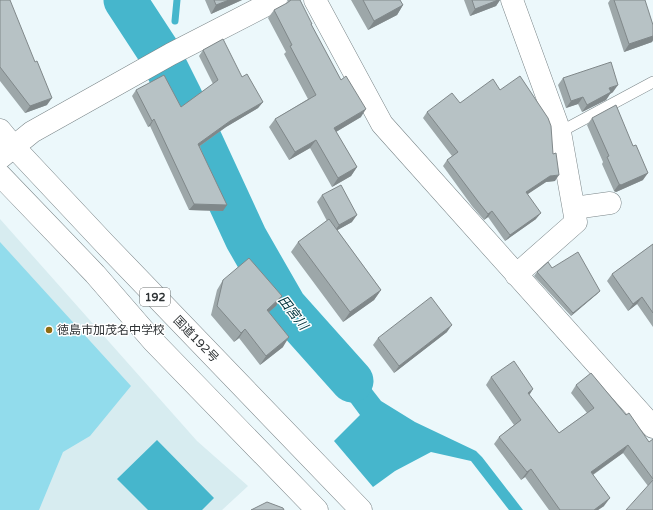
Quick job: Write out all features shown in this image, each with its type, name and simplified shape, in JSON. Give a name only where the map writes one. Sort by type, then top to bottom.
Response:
[{"type":"main road","points":[[7,152],[32,132],[163,58],[276,0]]},
{"type":"main road","points":[[315,0],[382,124],[653,427]]},
{"type":"main road","points":[[512,0],[560,132],[576,222],[516,275]]},
{"type":"main road","name":"国道192号","points":[[0,130],[7,152],[105,244],[357,506]]},
{"type":"main road","name":"192","points":[[0,175],[94,274],[153,341],[317,510]]},
{"type":"main road","points":[[574,208],[610,203]]},
{"type":"lane","points":[[560,132],[653,82]]},
{"type":"shaded area","name":"徳島市加茂名中学校","points":[[0,219],[197,441],[248,486],[222,510],[0,510]]},
{"type":"shaded area","points":[[0,242],[131,386],[90,436],[63,452],[39,510],[0,510]]},
{"type":"shaded area","points":[[325,329],[381,401],[415,422],[476,451],[523,510],[509,510],[471,461],[431,452],[395,471],[373,487],[334,441],[360,415],[306,342]]},
{"type":"shaded area","points":[[157,440],[214,498],[202,510],[148,510],[117,479]]},
{"type":"building","points":[[0,0],[10,0],[35,62],[37,61],[52,98],[30,106],[0,67]]},
{"type":"building","points":[[214,0],[229,0],[216,5]]},
{"type":"building","points":[[291,0],[300,0],[341,80],[346,76],[366,109],[334,128],[357,167],[338,178],[316,140],[295,152],[275,119],[316,95],[290,46],[292,45],[274,10]]},
{"type":"building","points":[[363,0],[400,0],[403,5],[374,21]]},
{"type":"building","points":[[472,0],[498,0],[475,9]]},
{"type":"building","points":[[614,0],[645,0],[653,25],[653,36],[629,44]]},
{"type":"building","points":[[223,39],[242,77],[247,74],[263,102],[230,121],[198,144],[227,205],[194,204],[154,119],[152,121],[136,90],[164,75],[181,107],[218,80],[203,50]]},
{"type":"building","points":[[611,62],[618,85],[609,88],[611,92],[587,105],[583,97],[571,101],[563,78]]},
{"type":"building","points":[[520,76],[548,118],[551,126],[553,154],[556,153],[559,175],[550,176],[526,192],[541,213],[510,235],[492,211],[488,214],[447,160],[458,152],[427,112],[452,93],[460,103],[493,79],[500,90]]},
{"type":"building","points":[[616,105],[633,146],[636,145],[648,173],[621,185],[619,184],[607,157],[609,156],[592,118]]},
{"type":"building","points":[[341,185],[357,215],[339,225],[322,195]]},
{"type":"building","points":[[329,219],[381,290],[350,312],[298,242]]},
{"type":"building","points":[[653,244],[653,313],[642,297],[633,304],[612,274]]},
{"type":"building","points":[[578,252],[600,291],[573,313],[537,272],[548,262],[552,268]]},
{"type":"building","points":[[249,258],[282,296],[267,310],[289,337],[266,356],[245,329],[241,333],[217,306],[223,280]]},
{"type":"building","points":[[431,297],[452,325],[399,366],[378,338]]},
{"type":"building","points":[[514,361],[533,389],[528,393],[559,433],[594,408],[576,385],[591,373],[626,415],[629,413],[649,442],[653,439],[653,479],[628,445],[591,472],[610,498],[594,510],[560,510],[531,469],[527,472],[499,437],[521,420],[491,377]]},
{"type":"building","points":[[653,480],[653,510],[626,510]]},
{"type":"building","points":[[267,502],[283,508],[284,510],[251,510]]},
{"type":"waterway","name":"田宮川","points":[[125,0],[157,49],[180,95],[246,238],[285,306],[352,381]]},
{"type":"waterway","points":[[175,21],[177,0]]},
{"type":"waterway","points":[[157,49],[165,39]]},
{"type":"place","name":"徳島市加茂名中学校","points":[[49,330]]}]
